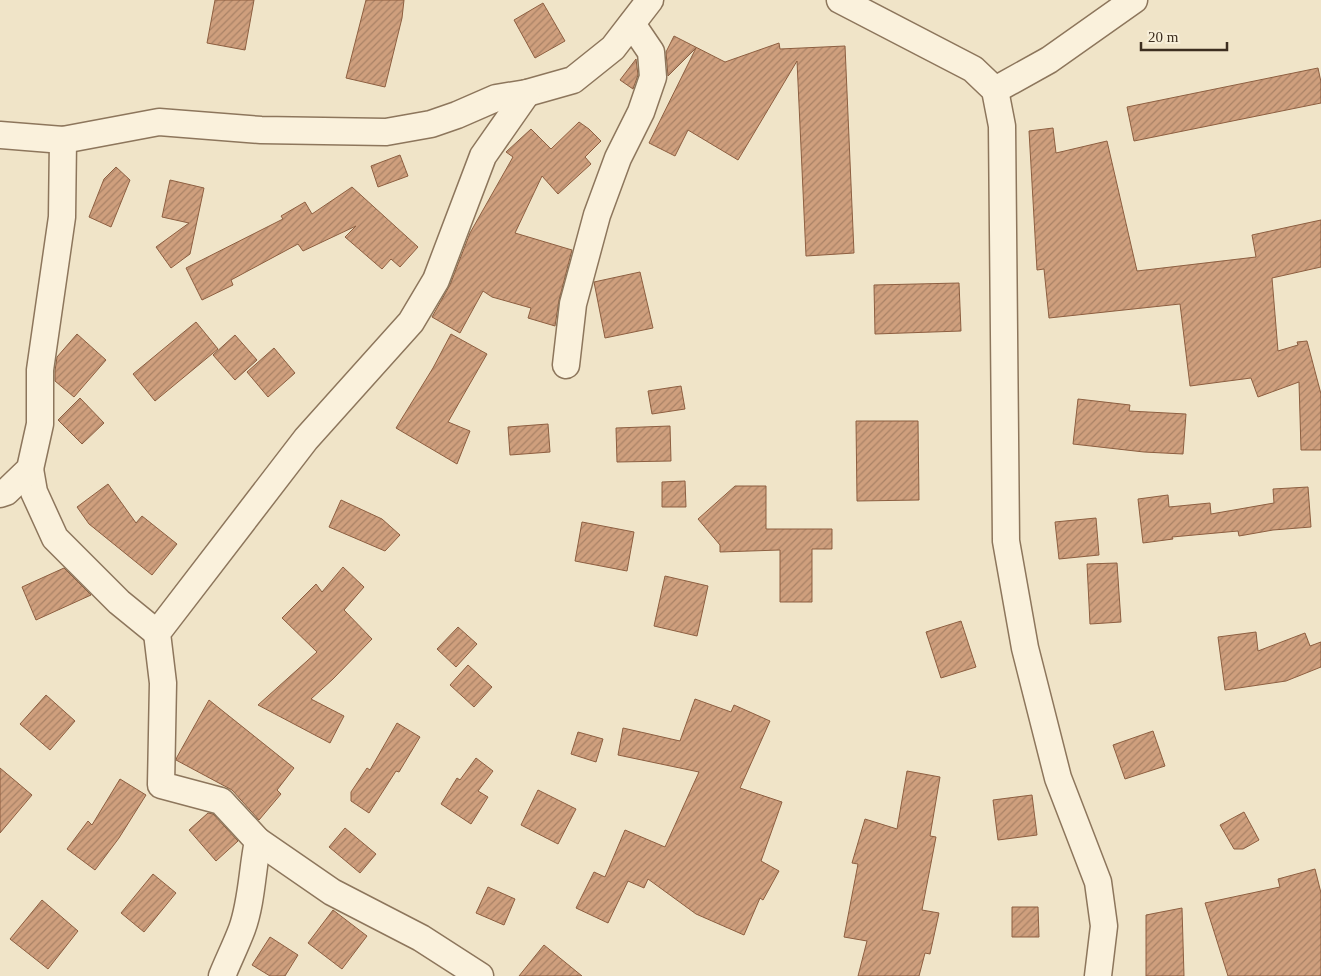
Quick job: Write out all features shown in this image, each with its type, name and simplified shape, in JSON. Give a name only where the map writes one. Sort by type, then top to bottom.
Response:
[{"type":"street","points":[[0,135],[63,140],[159,122],[261,130],[386,132],[431,124],[496,98],[527,93],[573,80],[613,48],[650,0]]},
{"type":"street","points":[[840,0],[973,69],[995,90],[1002,126],[1006,541],[1025,648],[1058,778],[1098,882],[1104,926],[1098,976]]},
{"type":"street","points":[[995,90],[1049,60],[1134,0]]},
{"type":"street","points":[[566,365],[573,304],[597,215],[618,158],[641,112],[653,77],[651,52],[632,24]]},
{"type":"street","points":[[480,976],[421,938],[332,892],[258,841],[221,800],[161,785],[163,683],[157,632],[306,439],[411,322],[436,280],[483,156],[527,93]]},
{"type":"street","points":[[63,140],[62,217],[40,370],[40,424],[30,469],[34,492],[55,538],[119,602],[157,632]]},
{"type":"street","points":[[0,494],[6,492],[30,469]]},
{"type":"street","points":[[222,976],[242,928],[250,893],[258,841]]},
{"type":"building","points":[[215,0],[254,0],[245,50],[207,43]]},
{"type":"building","points":[[366,0],[404,0],[402,18],[385,87],[346,78]]},
{"type":"building","points":[[543,3],[565,41],[535,58],[514,20]]},
{"type":"building","points":[[674,36],[725,62],[779,43],[780,49],[845,46],[854,253],[806,256],[797,61],[738,160],[688,130],[675,156],[649,143],[696,48],[668,76],[666,52]]},
{"type":"building","points":[[636,59],[638,75],[633,89],[620,80]]},
{"type":"building","points":[[1318,68],[1321,82],[1321,103],[1134,141],[1127,107]]},
{"type":"building","points":[[579,122],[601,141],[585,157],[591,164],[558,194],[542,176],[515,233],[572,250],[559,300],[555,326],[528,318],[531,308],[492,297],[483,291],[460,333],[432,317],[450,285],[470,233],[513,157],[506,152],[531,129],[551,149]]},
{"type":"building","points":[[1053,128],[1056,153],[1107,141],[1137,271],[1256,257],[1252,235],[1321,220],[1321,267],[1272,278],[1278,351],[1298,345],[1297,342],[1307,341],[1321,394],[1321,450],[1301,450],[1299,382],[1258,397],[1251,378],[1190,386],[1180,304],[1049,318],[1044,269],[1037,270],[1029,131]]},
{"type":"building","points":[[400,155],[408,176],[378,187],[371,166]]},
{"type":"building","points":[[116,167],[130,180],[111,227],[89,217],[104,179]]},
{"type":"building","points":[[170,180],[204,188],[190,254],[171,268],[156,247],[189,223],[162,217]]},
{"type":"building","points":[[352,187],[418,247],[400,267],[391,259],[382,269],[345,237],[356,226],[303,251],[298,244],[231,280],[233,285],[202,300],[186,268],[283,219],[281,216],[305,202],[312,214]]},
{"type":"building","points":[[640,272],[653,328],[605,338],[594,282]]},
{"type":"building","points":[[959,283],[961,331],[875,334],[874,285]]},
{"type":"building","points":[[196,322],[218,349],[155,401],[133,374]]},
{"type":"building","points":[[77,334],[106,360],[74,397],[55,381],[55,371],[57,357]]},
{"type":"building","points":[[451,334],[487,354],[448,422],[470,431],[457,464],[396,428],[433,368]]},
{"type":"building","points":[[235,335],[257,360],[235,380],[213,355]]},
{"type":"building","points":[[274,348],[295,373],[268,397],[247,372]]},
{"type":"building","points":[[681,386],[685,409],[652,414],[648,391]]},
{"type":"building","points":[[80,398],[104,423],[82,444],[58,420]]},
{"type":"building","points":[[1078,399],[1130,405],[1129,411],[1186,414],[1183,454],[1144,452],[1073,444]]},
{"type":"building","points":[[856,421],[918,421],[919,500],[857,501]]},
{"type":"building","points":[[548,424],[550,452],[510,455],[508,427]]},
{"type":"building","points":[[670,426],[671,461],[617,462],[616,428]]},
{"type":"building","points":[[685,481],[686,507],[662,507],[662,482]]},
{"type":"building","points":[[108,484],[136,523],[142,516],[177,544],[152,575],[89,524],[77,507]]},
{"type":"building","points":[[735,486],[766,486],[766,529],[832,529],[832,549],[812,549],[812,602],[780,602],[780,550],[720,552],[720,545],[698,519]]},
{"type":"building","points":[[1308,487],[1311,527],[1273,530],[1239,536],[1238,531],[1172,537],[1173,539],[1143,543],[1138,499],[1168,495],[1169,507],[1210,503],[1211,514],[1274,503],[1273,489]]},
{"type":"building","points":[[341,500],[382,519],[400,535],[385,551],[329,527]]},
{"type":"building","points":[[1096,518],[1099,555],[1059,559],[1055,522]]},
{"type":"building","points":[[582,522],[634,532],[627,571],[575,561]]},
{"type":"building","points":[[1117,563],[1121,622],[1090,624],[1087,564]]},
{"type":"building","points":[[343,567],[364,587],[344,610],[372,639],[311,699],[344,716],[330,743],[258,705],[317,652],[282,618],[316,584],[322,592]]},
{"type":"building","points":[[64,568],[91,595],[36,620],[22,587]]},
{"type":"building","points":[[665,576],[708,586],[697,636],[654,626]]},
{"type":"building","points":[[961,621],[976,667],[941,678],[926,632]]},
{"type":"building","points":[[458,627],[477,644],[456,667],[437,649]]},
{"type":"building","points":[[1256,632],[1258,651],[1305,633],[1310,646],[1321,642],[1321,667],[1286,681],[1225,690],[1218,637]]},
{"type":"building","points":[[468,665],[492,687],[474,707],[450,685]]},
{"type":"building","points":[[46,695],[75,721],[50,750],[20,724]]},
{"type":"building","points":[[695,699],[731,712],[734,705],[770,721],[740,788],[782,802],[761,861],[779,871],[763,900],[760,898],[744,935],[696,914],[648,879],[644,888],[628,881],[608,923],[576,908],[594,872],[605,877],[625,830],[665,847],[699,772],[618,755],[623,728],[680,741]]},
{"type":"building","points":[[209,700],[294,768],[277,790],[281,794],[259,820],[232,790],[176,760]]},
{"type":"building","points":[[397,723],[420,737],[399,772],[396,771],[369,813],[351,801],[351,792],[367,768],[370,770]]},
{"type":"building","points":[[1153,731],[1165,766],[1125,779],[1113,745]]},
{"type":"building","points":[[578,732],[603,739],[596,762],[571,754]]},
{"type":"building","points":[[476,758],[493,771],[478,791],[488,797],[471,824],[441,804],[457,778],[460,780]]},
{"type":"building","points":[[0,768],[32,795],[0,833]]},
{"type":"building","points":[[907,771],[940,777],[930,836],[936,837],[922,910],[939,913],[930,954],[925,953],[919,976],[858,976],[867,941],[844,937],[858,864],[852,863],[865,819],[897,829]]},
{"type":"building","points":[[120,779],[146,795],[119,838],[95,870],[67,849],[88,821],[92,825]]},
{"type":"building","points":[[538,790],[576,809],[558,844],[521,825]]},
{"type":"building","points":[[1032,795],[1037,835],[998,840],[993,800]]},
{"type":"building","points":[[1244,812],[1259,840],[1243,849],[1234,849],[1220,825]]},
{"type":"building","points":[[208,813],[213,814],[238,841],[216,861],[189,830]]},
{"type":"building","points":[[345,828],[376,854],[360,873],[329,847]]},
{"type":"building","points":[[1315,869],[1321,893],[1321,976],[1228,976],[1205,903],[1280,887],[1278,879]]},
{"type":"building","points":[[153,874],[176,893],[144,932],[121,913]]},
{"type":"building","points":[[488,887],[515,899],[504,925],[476,913]]},
{"type":"building","points":[[42,900],[78,931],[48,969],[10,939]]},
{"type":"building","points":[[1012,907],[1038,907],[1039,937],[1012,937]]},
{"type":"building","points":[[1182,908],[1184,976],[1146,976],[1146,915]]},
{"type":"building","points":[[333,910],[367,936],[342,969],[308,943]]},
{"type":"building","points":[[270,937],[298,955],[285,976],[270,976],[252,965]]},
{"type":"building","points":[[544,945],[582,976],[519,976]]}]
